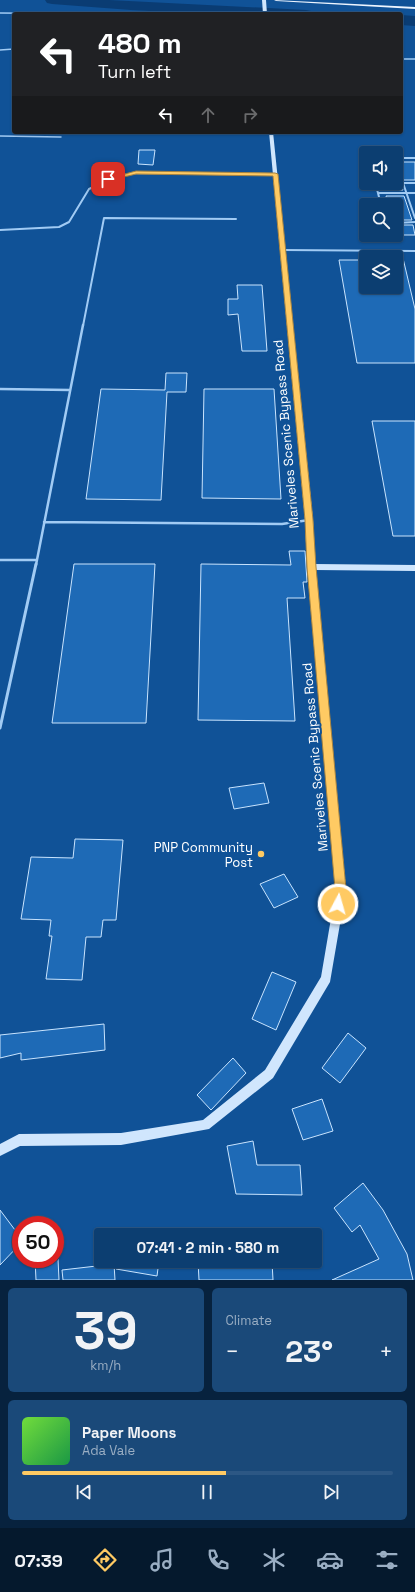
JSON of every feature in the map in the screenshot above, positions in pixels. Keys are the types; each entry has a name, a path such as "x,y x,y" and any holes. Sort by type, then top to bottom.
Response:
{"main road":[{"path":"276,0 415,8"},
{"path":"341,0 415,4"},
{"path":"264,2 265,12"},
{"name":"Mariveles Scenic Bypass Road","path":"0,1150 19,1140 121,1139 205,1125 268,1074 326,978 340,889 311,567 309,520 271,134"},
{"path":"311,567 415,568"}],"lane":[{"path":"0,12 12,12"},
{"path":"0,50 12,50"},
{"path":"403,59 415,59"},
{"path":"0,136 61,138"},
{"path":"403,158 415,158"},
{"path":"0,230 59,227 69,222 89,188 117,176 136,173 275,174"},
{"path":"415,183 403,183 415,218"},
{"path":"377,190 379,198"},
{"path":"378,193 415,193"},
{"path":"0,728 37,560 104,218 236,219"},
{"path":"403,223 415,222"},
{"path":"283,250 415,251"},
{"path":"0,389 70,390"},
{"path":"44,522 282,524 309,520"},
{"path":"0,560 37,560"}],"building":[{"path":"139,150 155,150 153,165 138,164"},
{"path":"403,162 415,162 415,180 403,180"},
{"path":"386,196 404,196 412,220 403,220 403,198 386,198"},
{"path":"403,225 413,225 415,235 403,235"},
{"path":"403,258 415,309 415,363 357,363 339,260 359,260 359,294 403,294"},
{"path":"237,285 262,285 267,351 242,351 238,314 228,315 228,299 238,299"},
{"path":"166,373 187,373 186,392 167,392 161,500 86,499 101,389 165,390"},
{"path":"204,389 274,389 281,499 202,498"},
{"path":"372,421 415,421 415,536 393,536"},
{"path":"289,551 305,551 307,582 303,582 305,598 287,598 295,721 198,720 201,564 291,565"},
{"path":"74,564 155,564 146,723 52,723"},
{"path":"264,783 269,803 234,809 229,788"},
{"path":"75,839 123,840 116,920 103,920 101,937 86,937 82,980 46,979 52,936 49,936 51,920 21,919 31,857 73,858"},
{"path":"284,874 298,897 274,908 260,884"},
{"path":"272,972 296,982 276,1030 252,1019"},
{"path":"104,1024 105,1050 21,1060 21,1053 0,1058 0,1035"},
{"path":"348,1033 366,1048 340,1083 322,1068"},
{"path":"233,1058 246,1073 211,1110 197,1095"},
{"path":"322,1099 333,1131 303,1140 292,1109"},
{"path":"253,1141 257,1165 300,1165 302,1195 236,1194 227,1146"},
{"path":"363,1183 383,1210 407,1254 413,1280 332,1280 379,1259 360,1225 352,1232 334,1208"},
{"path":"0,1210 12,1226 12,1252 0,1265"},
{"path":"94,1266 94,1268 114,1268 115,1280 63,1280 62,1270"},
{"path":"35,1268 58,1268 59,1280 36,1280"},
{"path":"116,1268 158,1268 157,1276"},
{"path":"198,1268 272,1268 273,1280 199,1280"}],"waterway":[{"path":"52,0 131,6 262,12"},
{"path":"403,20 415,21"}],"place":[{"name":"PNP Community Post","path":"261,854"}],"route":[{"path":"108,179 136,173 275,174 309,520 311,567 340,889 338,904"}]}
